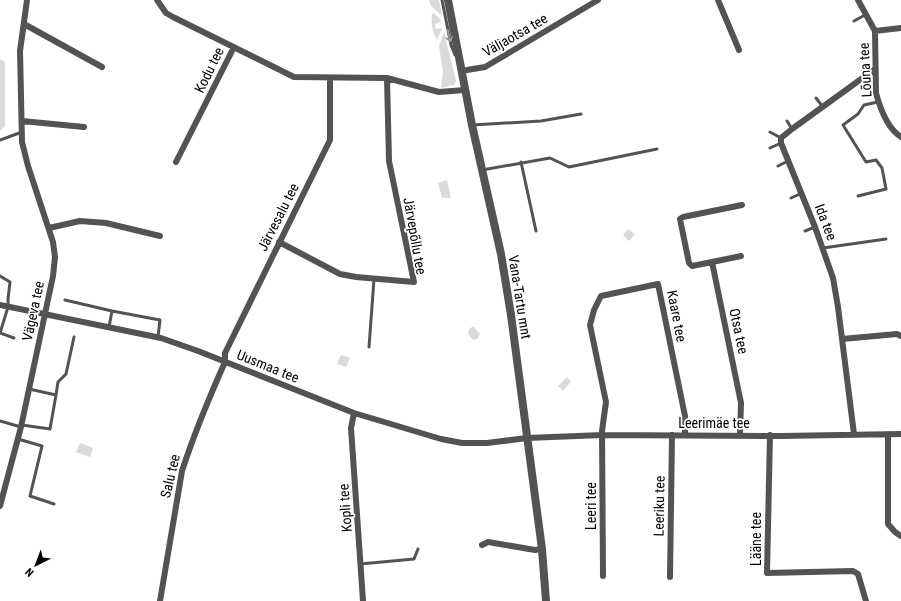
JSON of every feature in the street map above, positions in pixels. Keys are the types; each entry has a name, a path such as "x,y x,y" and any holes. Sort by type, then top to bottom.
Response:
{"street":[{"name":"Vägeva tee","path":"0,506 22,426 53,276 55,257 49,228 28,166 22,142 20,50 27,0"},
{"name":"Kodu tee","path":"157,0 166,13 172,17 234,48 176,162"},
{"name":"Vana-Tartu mnt","path":"448,0 472,125 501,254 511,315 542,549 546,601"},
{"name":"Väljaotsa tee","path":"462,71 486,67 598,0"},
{"path":"718,0 739,50"},
{"name":"Lõuna tee","path":"858,0 874,32 876,93 878,102 888,123 900,136"},
{"path":"24,24 102,67"},
{"path":"874,32 901,28"},
{"path":"234,48 294,77 388,78 440,92 465,90"},
{"path":"781,141 792,129 875,69"},
{"name":"Järvesalu tee","path":"225,362 225,352 330,140 330,78"},
{"name":"Järvepõllu tee","path":"279,242 340,274 414,282 389,161 388,78"},
{"path":"22,121 84,127"},
{"name":"Ida tee","path":"781,141 823,248 833,278 854,434"},
{"path":"741,256 692,266 689,263 680,220 683,217 742,205"},
{"path":"49,228 80,221 106,223 160,236"},
{"name":"Otsa tee","path":"712,262 741,403 740,434"},
{"name":"Kaare tee","path":"603,435 606,402 590,325 594,310 601,296 658,284 685,416 685,435"},
{"name":"Uusmaa tee","path":"0,305 158,337 354,413 441,439 462,443 487,443 527,438"},
{"path":"842,339 897,334 901,336"},
{"name":"Salu tee","path":"160,601 182,471 201,417 225,362"},
{"name":"Kopli tee","path":"354,413 351,428 363,601"},
{"path":"888,434 888,524 901,536"},
{"name":"Leerimäe tee","path":"527,438 603,435 901,434"},
{"name":"Leeri tee","path":"603,435 603,576"},
{"name":"Leeriku tee","path":"670,576 672,435"},
{"name":"Lääne tee","path":"770,435 768,573 853,571 858,574 866,601"},
{"path":"482,545 488,542 535,550 542,549"}],"lane":[{"path":"442,0 451,45 462,71"},
{"path":"451,0 452,23"},
{"path":"854,21 865,15"},
{"path":"816,98 823,107"},
{"path":"858,196 886,189 882,168 876,160 866,162 843,126 858,114 864,105 878,102"},
{"path":"472,125 541,121 581,114"},
{"path":"786,121 792,129"},
{"path":"0,140 22,132"},
{"path":"770,132 781,141 770,148"},
{"path":"482,170 550,158 569,167 657,149"},
{"path":"778,166 789,159"},
{"path":"521,162 536,231"},
{"path":"791,198 802,193"},
{"path":"805,231 815,227"},
{"path":"823,248 886,240"},
{"path":"0,276 10,282 8,307 0,333 14,338"},
{"path":"369,347 374,278"},
{"path":"66,300 160,320 158,337"},
{"path":"108,327 112,311"},
{"path":"0,421 22,426 50,429 58,382 66,374 74,337"},
{"path":"29,389 56,395"},
{"path":"18,439 42,446 30,496 54,504"},
{"path":"360,564 414,559 418,549"}],"shaded area":[{"path":"429,0 439,0 442,16 431,6"},
{"path":"434,13 441,20 435,24 436,29 442,29 437,40 432,24 432,14"},
{"path":"444,32 456,81 454,85 441,88 443,72 439,46"},
{"path":"0,59 5,62 5,126 0,131"},
{"path":"447,180 451,198 442,198 438,183"},
{"path":"628,229 635,234 629,241 623,235"},
{"path":"474,327 480,334 477,339 473,340 468,334 469,329"},
{"path":"341,355 350,358 346,367 337,364"},
{"path":"567,377 571,382 563,391 558,386"},
{"path":"80,443 93,448 90,457 76,452"}]}
